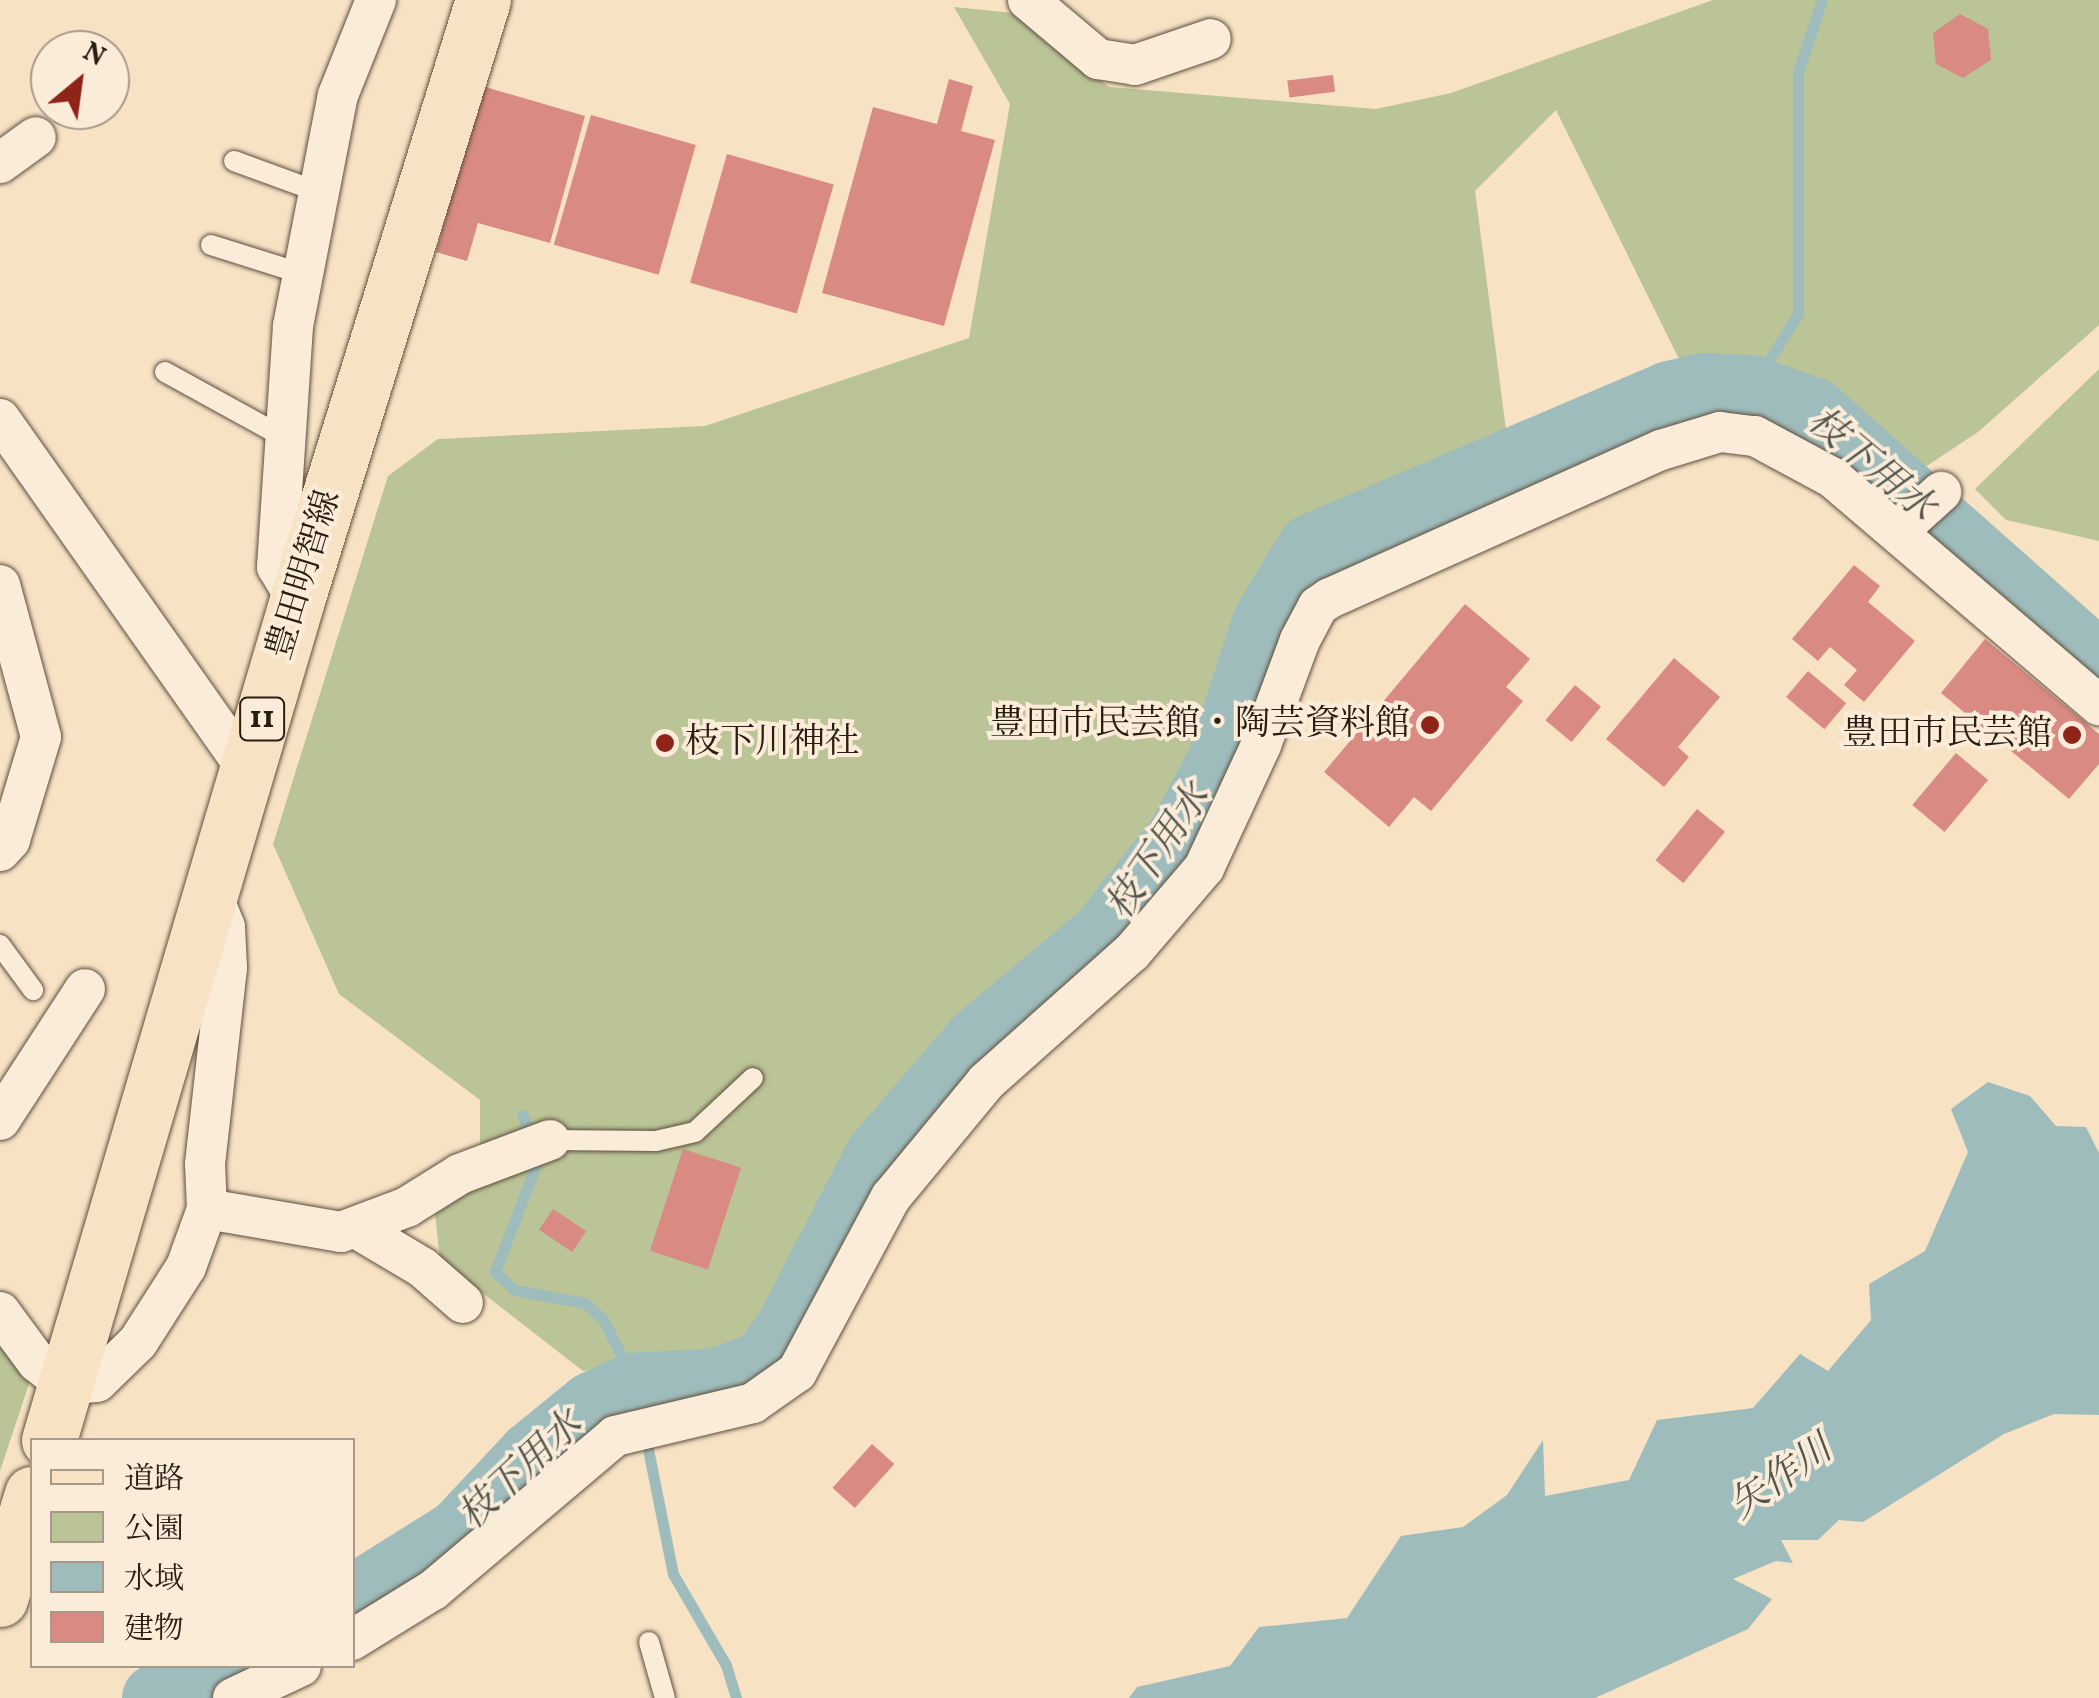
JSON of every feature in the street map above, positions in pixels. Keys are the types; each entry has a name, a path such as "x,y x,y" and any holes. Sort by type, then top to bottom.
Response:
{"main road":[{"name":"豊田明智線","path":"50,1438 213,898 297,600 483,0"},
{"path":"0,1599 19,1514"}],"street":[{"path":"297,600 277,567 303,274 338,94 376,0"},
{"path":"1028,0 1098,59 1135,66 1211,39"},
{"path":"0,164 36,137"},
{"path":"1,424 248,772"},
{"path":"355,1638 434,1590 643,1428 753,1403 798,1372 891,1197 986,1082 1132,952 1204,868 1318,606 1552,496 1720,432 1755,436 1833,478 1899,530 2099,705"},
{"path":"1899,530 1940,492"},
{"path":"0,585 41,737 10,840 0,851"},
{"path":"0,1312 38,1362 66,1385 97,1382 138,1342 186,1266 207,1208 204,1164 228,968 225,927 213,898"},
{"path":"0,1120 85,989"},
{"path":"207,1208 341,1232 538,1144"},
{"path":"356,1228 423,1268 463,1303"},
{"path":"233,1698 297,1668"}],"lane":[{"path":"234,162 320,192"},
{"path":"211,245 303,274"},
{"path":"165,372 286,438"},
{"path":"0,944 33,990"},
{"path":"538,1144 656,1141 695,1132 752,1078"},
{"path":"649,1642 665,1698"}],"green space":[{"path":"1713,0 2099,0 2099,325 1978,432 1910,477 1797,377 1735,358 1679,359 1556,110 1475,191 1506,430 1326,513 1279,549 1241,625 1164,814 1082,925 954,1034 879,1125 780,1331 755,1360 711,1373 643,1364 583,1371 440,1260 434,1204 480,1153 480,1100 339,994 273,844 388,476 438,439 705,426 969,338 1010,104 954,7 1023,14 1109,87 1376,109 1451,93"},
{"path":"2099,369 2099,541 2006,520 1975,489"},
{"path":"0,1320 34,1369 0,1471"}],"water":[{"name":"矢作川","path":"1988,1082 2030,1096 2056,1126 2086,1127 2099,1153 2099,1415 2054,1414 2004,1434 1863,1522 1839,1520 1818,1540 1781,1540 1793,1563 1776,1561 1733,1579 1772,1599 1748,1629 1595,1698 1129,1698 1137,1687 1230,1666 1259,1627 1347,1618 1401,1536 1463,1527 1507,1495 1543,1440 1545,1496 1629,1480 1657,1420 1753,1408 1800,1354 1828,1371 1871,1320 1869,1284 1925,1251 1968,1152 1951,1109"}],"building":[{"path":"1960,14 1988,29 1991,60 1963,78 1936,64 1933,33"},
{"path":"1333,75 1335,92 1289,97 1287,81"},
{"path":"949,79 973,86 961,131 995,140 944,326 822,293 873,107 937,124"},
{"path":"482,86 585,116 550,243 478,223 467,261 436,252"},
{"path":"591,115 696,145 659,275 554,245"},
{"path":"727,154 834,185 797,313 690,283"},
{"path":"1854,565 1880,586 1868,602 1915,641 1864,702 1844,685 1857,670 1830,647 1818,661 1792,639"},
{"path":"1465,604 1530,659 1506,687 1523,701 1431,811 1414,797 1389,827 1324,772"},
{"path":"1985,639 2099,734 2099,764 2069,799 1941,693"},
{"path":"1674,658 1720,697 1678,747 1689,757 1664,787 1606,739"},
{"path":"1808,671 1846,703 1824,729 1786,697"},
{"path":"1575,685 1601,707 1571,742 1545,720"},
{"path":"1956,753 1988,780 1944,832 1912,805"},
{"path":"1697,809 1725,832 1683,883 1655,860"},
{"path":"683,1149 741,1168 708,1270 650,1251"},
{"path":"553,1209 586,1231 572,1252 539,1230"},
{"path":"872,1444 894,1464 855,1508 833,1488"}],"waterway":[{"path":"1751,389 1798,314 1798,72 1822,0"},
{"name":"枝下用水","path":"355,1598 459,1533 532,1455 592,1406 633,1387 716,1382 764,1365 789,1330 879,1156 979,1040 1104,935 1182,836 1221,761 1266,623 1311,548 1670,395 1704,387 1751,389 1814,412 2099,665"},
{"path":"523,1115 536,1165 495,1272 514,1290 585,1303 603,1319 627,1367 641,1414 673,1574 726,1665 736,1698"},
{"name":"枝下用水","path":"156,1698 217,1668"}],"place":[{"name":"豊田市民芸館・陶芸資料館","path":"1430,725"},
{"name":"豊田市民芸館","path":"2072,735"},
{"name":"枝下川神社","path":"665,743"}]}
